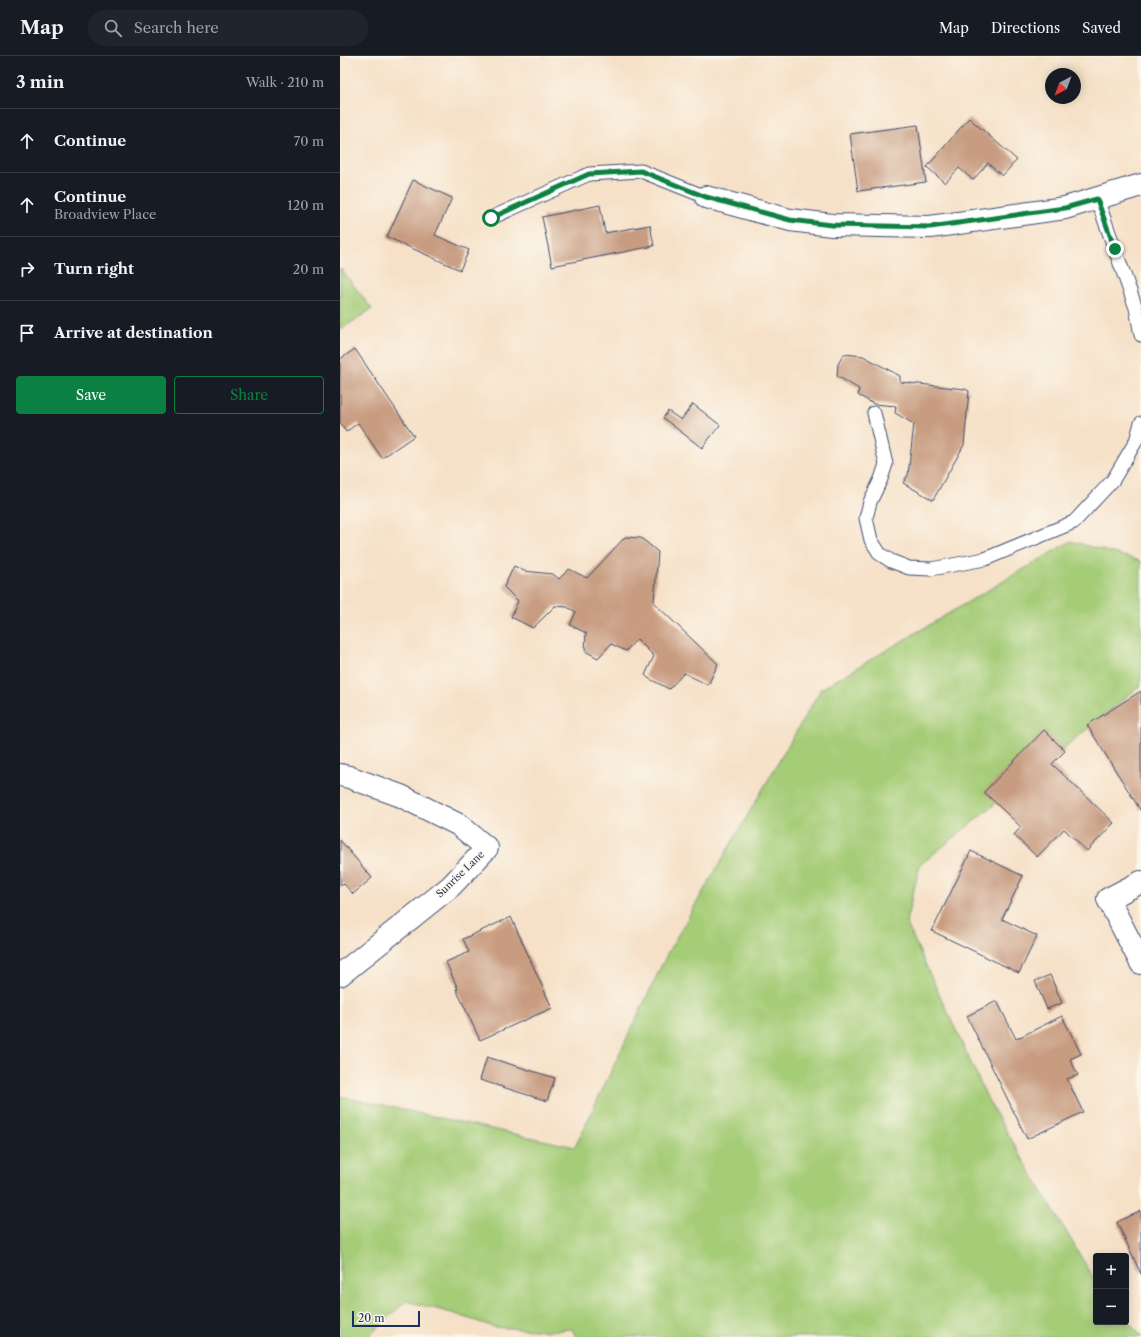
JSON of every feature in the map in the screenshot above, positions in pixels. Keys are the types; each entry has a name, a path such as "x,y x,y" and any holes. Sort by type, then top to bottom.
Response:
{"street":[{"path":"706,197 790,220 832,225 930,227 1065,208 1141,185"},
{"name":"Sunrise Lane","path":"340,775 350,777 401,796 459,825 488,848 451,886 340,974"},
{"path":"1141,882 1108,899 1141,963"}],"lane":[{"path":"491,218 589,174 641,171 706,197"},
{"path":"1097,199 1136,308 1141,335"},
{"path":"874,413 886,464 881,479 870,502 866,518 871,540 880,554 891,561 909,568 931,569 985,560 1074,522 1113,480 1136,441 1141,423"}],"green space":[{"path":"340,268 372,309 340,330"},
{"path":"1071,541 1141,561 1141,685 920,865 906,922 989,1102 1093,1277 1093,1325 1129,1325 1129,1322 1141,1337 576,1337 572,1329 548,1331 494,1327 452,1313 406,1301 368,1337 340,1337 340,1096 575,1147 668,952 821,689"}],"building":[{"path":"969,118 1017,160 1002,176 988,163 973,180 959,168 945,183 927,167"},
{"path":"918,125 926,182 858,191 850,134"},
{"path":"413,180 452,198 435,235 469,250 460,270 387,237"},
{"path":"600,205 605,233 650,225 654,246 552,266 542,217"},
{"path":"355,349 414,436 382,458 358,423 346,432 340,423 340,359"},
{"path":"844,354 863,356 900,376 900,382 965,389 969,391 964,445 933,500 903,483 908,475 914,424 895,413 896,406 874,404 858,395 859,389 837,376 838,364"},
{"path":"693,404 720,425 702,448 663,418 668,411 681,420"},
{"path":"625,537 641,538 658,552 654,603 718,664 708,685 684,673 669,689 648,678 645,675 654,656 637,639 626,651 611,644 598,658 585,651 586,633 570,625 576,612 567,607 555,606 533,628 511,617 518,601 504,587 514,566 524,571 553,574 559,579 569,569 587,578"},
{"path":"1141,691 1141,811 1087,725"},
{"path":"1044,730 1065,751 1052,764 1114,823 1087,851 1064,829 1037,857 1014,835 1021,827 984,792"},
{"path":"340,840 372,878 353,894 343,883 340,886"},
{"path":"971,851 1023,876 1002,919 1037,936 1019,973 932,931"},
{"path":"511,917 552,1008 480,1040 456,989 458,989 446,962 469,952 463,939"},
{"path":"1050,975 1062,1003 1047,1009 1035,981"},
{"path":"997,1001 1016,1039 1062,1016 1081,1054 1070,1059 1078,1075 1067,1079 1083,1112 1027,1139 967,1016"},
{"path":"487,1057 555,1078 547,1101 480,1080"},
{"path":"1141,1211 1141,1274 1117,1222"}],"route":[{"path":"491,218 589,174 641,171 706,197 758,212 790,220 832,225 930,227 1065,208 1097,199 1115,249"}]}
